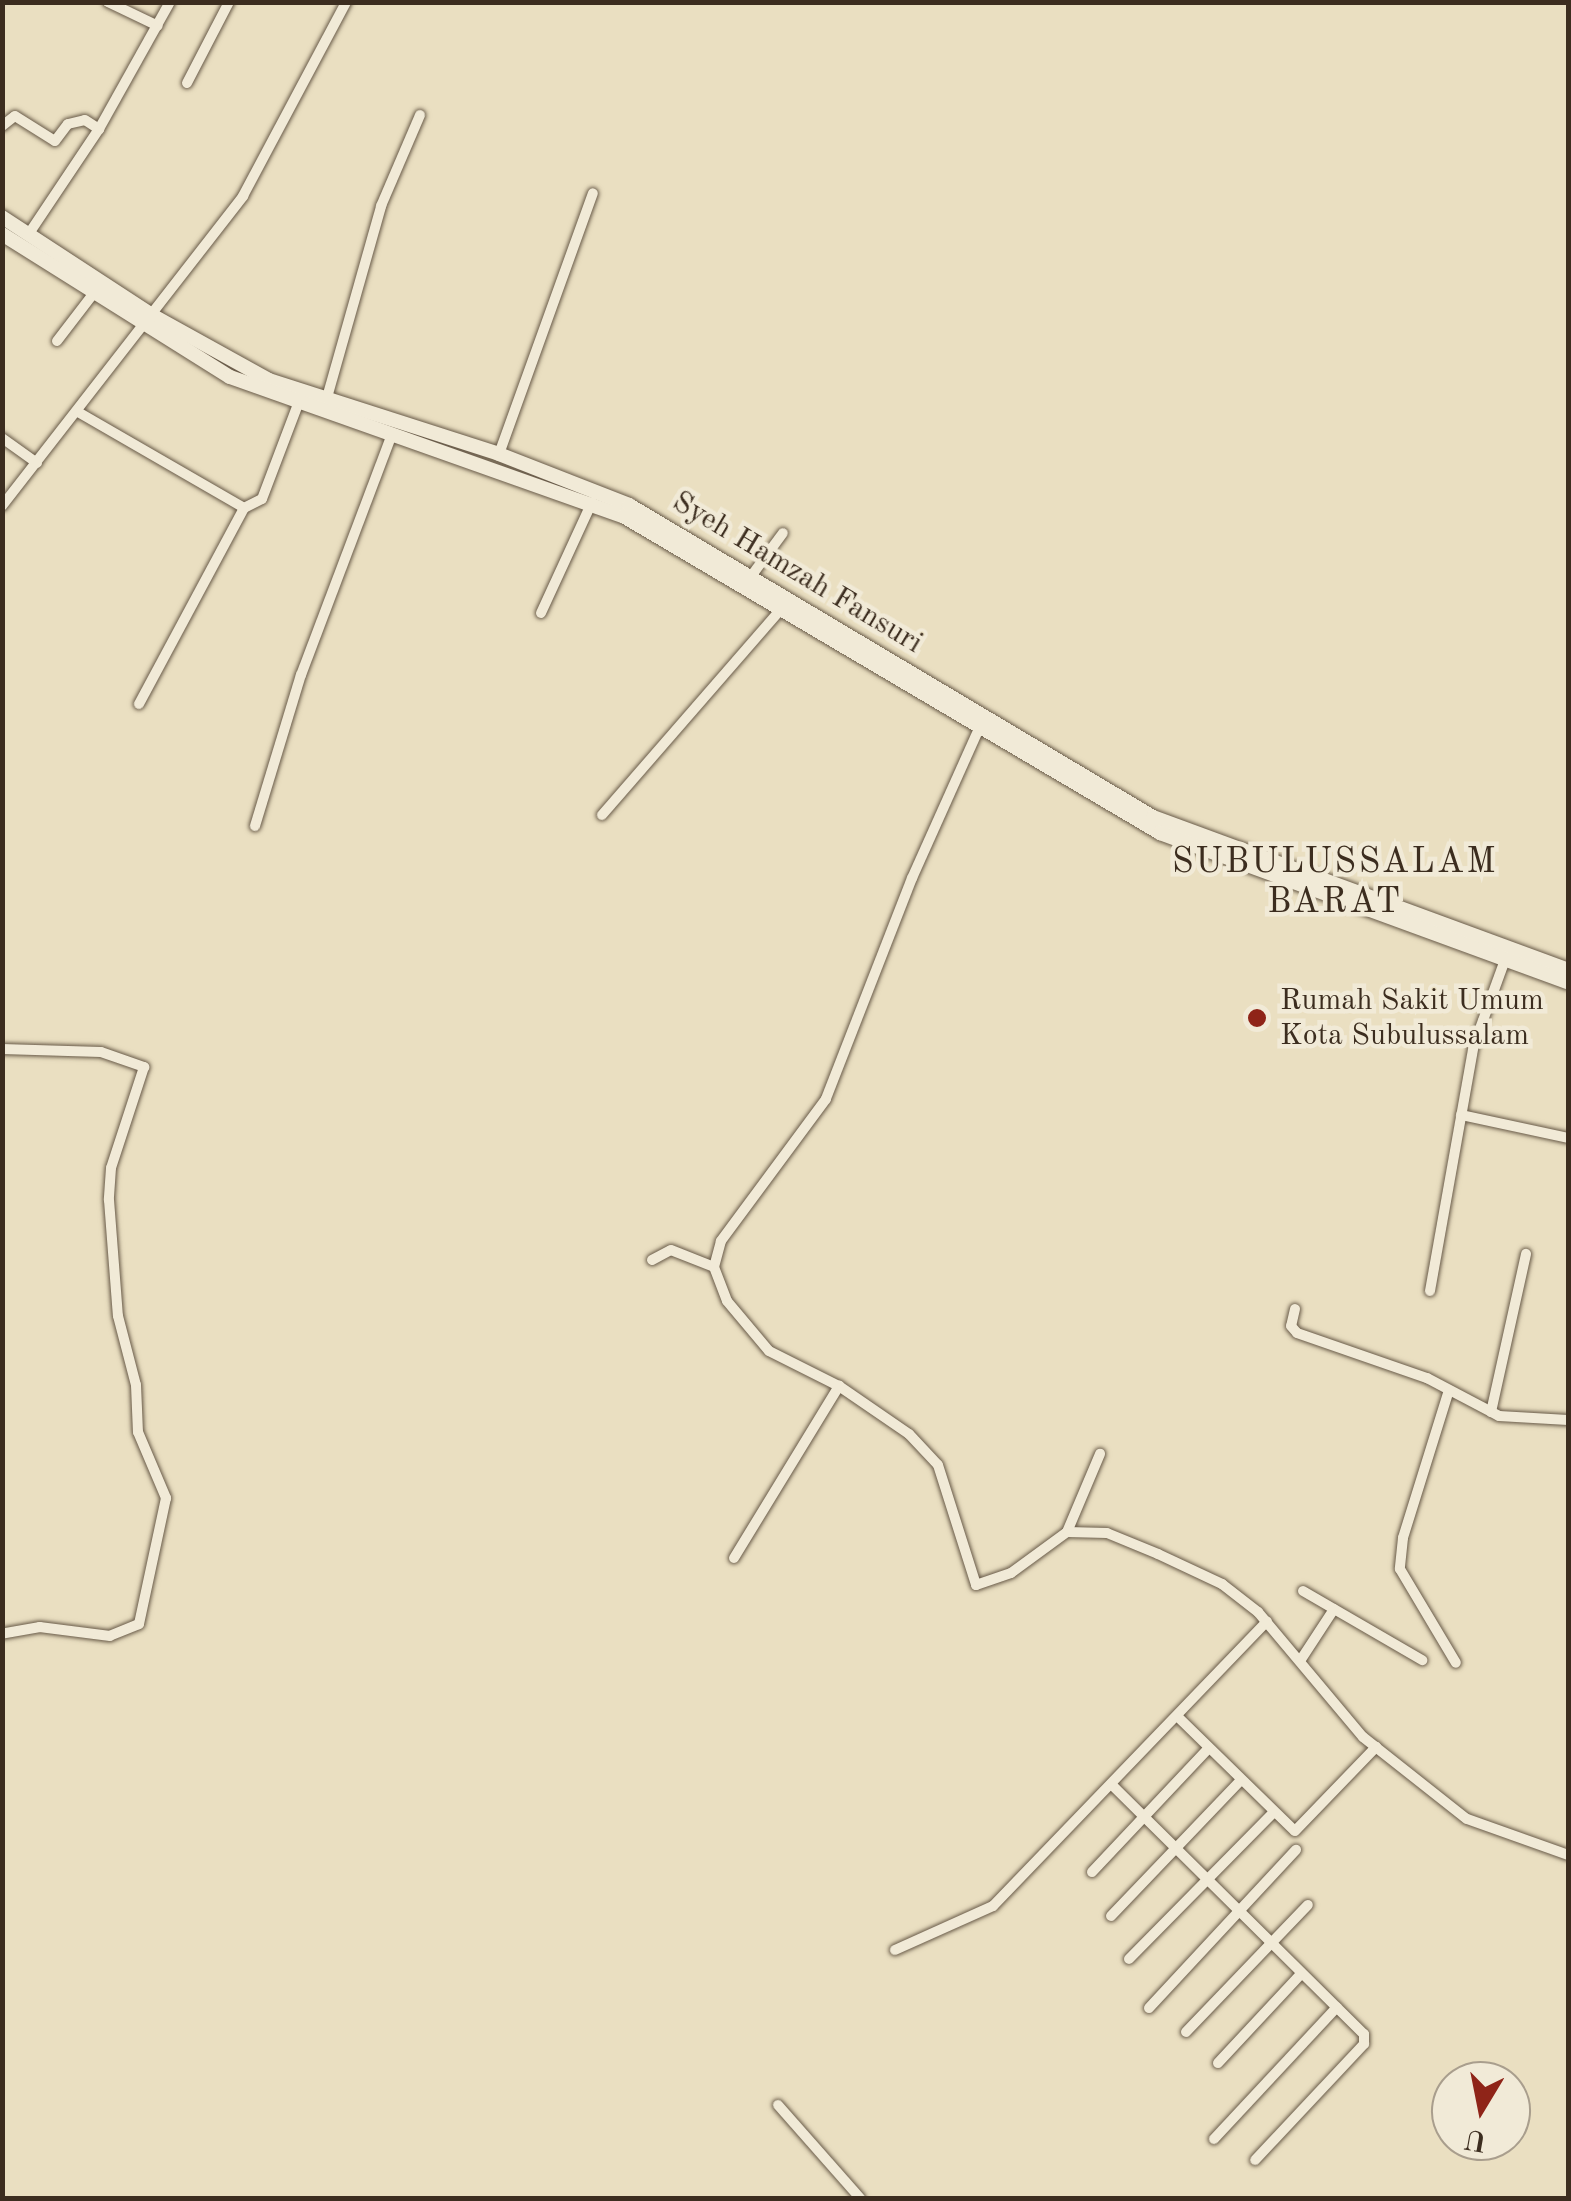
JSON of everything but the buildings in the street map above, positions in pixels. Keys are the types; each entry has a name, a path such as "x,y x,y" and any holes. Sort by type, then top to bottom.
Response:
{"main road":[{"name":"Syeh Hamzah Fansuri","path":"2,217 155,317 236,364 392,434 568,487 1188,839 1568,982"},
{"name":"Syeh Hamzah Fansuri","path":"2,234 141,325 230,377 298,404 324,405 499,454 752,575 981,724"},
{"name":"Syeh Hamzah Fansuri","path":"1188,839 1568,970"}],"street":[{"path":"108,2 158,26"},
{"path":"28,235 99,130 170,2"},
{"path":"187,84 229,2"},
{"path":"2,506 78,412 141,325 155,317 255,178 346,2"},
{"path":"324,405 380,206 420,115"},
{"path":"2,126 14,116 55,141 68,124 85,120 99,130"},
{"path":"499,454 593,193"},
{"path":"57,341 93,294"},
{"path":"139,704 244,508 262,499 298,404"},
{"path":"78,412 244,508"},
{"path":"254,826 301,675 392,434"},
{"path":"2,438 37,463"},
{"path":"541,613 592,502"},
{"path":"752,575 783,533"},
{"path":"602,815 782,608"},
{"path":"981,724 826,1099 732,1218 714,1267 726,1301 769,1351 839,1386 909,1434 938,1466 976,1585 1012,1573 1067,1532 1100,1454"},
{"path":"1430,1291 1474,1045 1505,960"},
{"path":"2,1049 101,1052 144,1067 112,1168 110,1200 118,1316 136,1385 138,1432 166,1498 138,1624 110,1636 40,1627 2,1634"},
{"path":"1462,1114 1568,1138"},
{"path":"652,1260 671,1250 714,1267"},
{"path":"1491,1412 1526,1254"},
{"path":"1295,1309 1291,1326 1298,1334 1449,1390 1491,1412 1527,1422 1568,1420"},
{"path":"734,1558 839,1386"},
{"path":"1449,1390 1403,1538 1400,1569 1456,1663"},
{"path":"1067,1532 1095,1531 1158,1554 1222,1584 1267,1620 1376,1747 1482,1828 1568,1855"},
{"path":"1303,1591 1422,1660"},
{"path":"1300,1661 1334,1609"},
{"path":"895,1950 993,1906 1267,1620"},
{"path":"1178,1717 1293,1830 1302,1829 1376,1747"},
{"path":"1092,1872 1210,1748"},
{"path":"1111,1916 1241,1780"},
{"path":"1111,1784 1364,2034 1364,2044 1255,2160"},
{"path":"1129,1959 1273,1813"},
{"path":"1149,2008 1296,1850"},
{"path":"1186,2032 1308,1906"},
{"path":"1218,2063 1301,1974"},
{"path":"1214,2139 1337,2007"},
{"path":"778,2106 860,2198"}],"place":[{"name":"Rumah Sakit Umum Kota Subulussalam","path":"1257,1018"}],"district":[{"name":"SUBULUSSALAM BARAT","path":"1335,883"}]}
